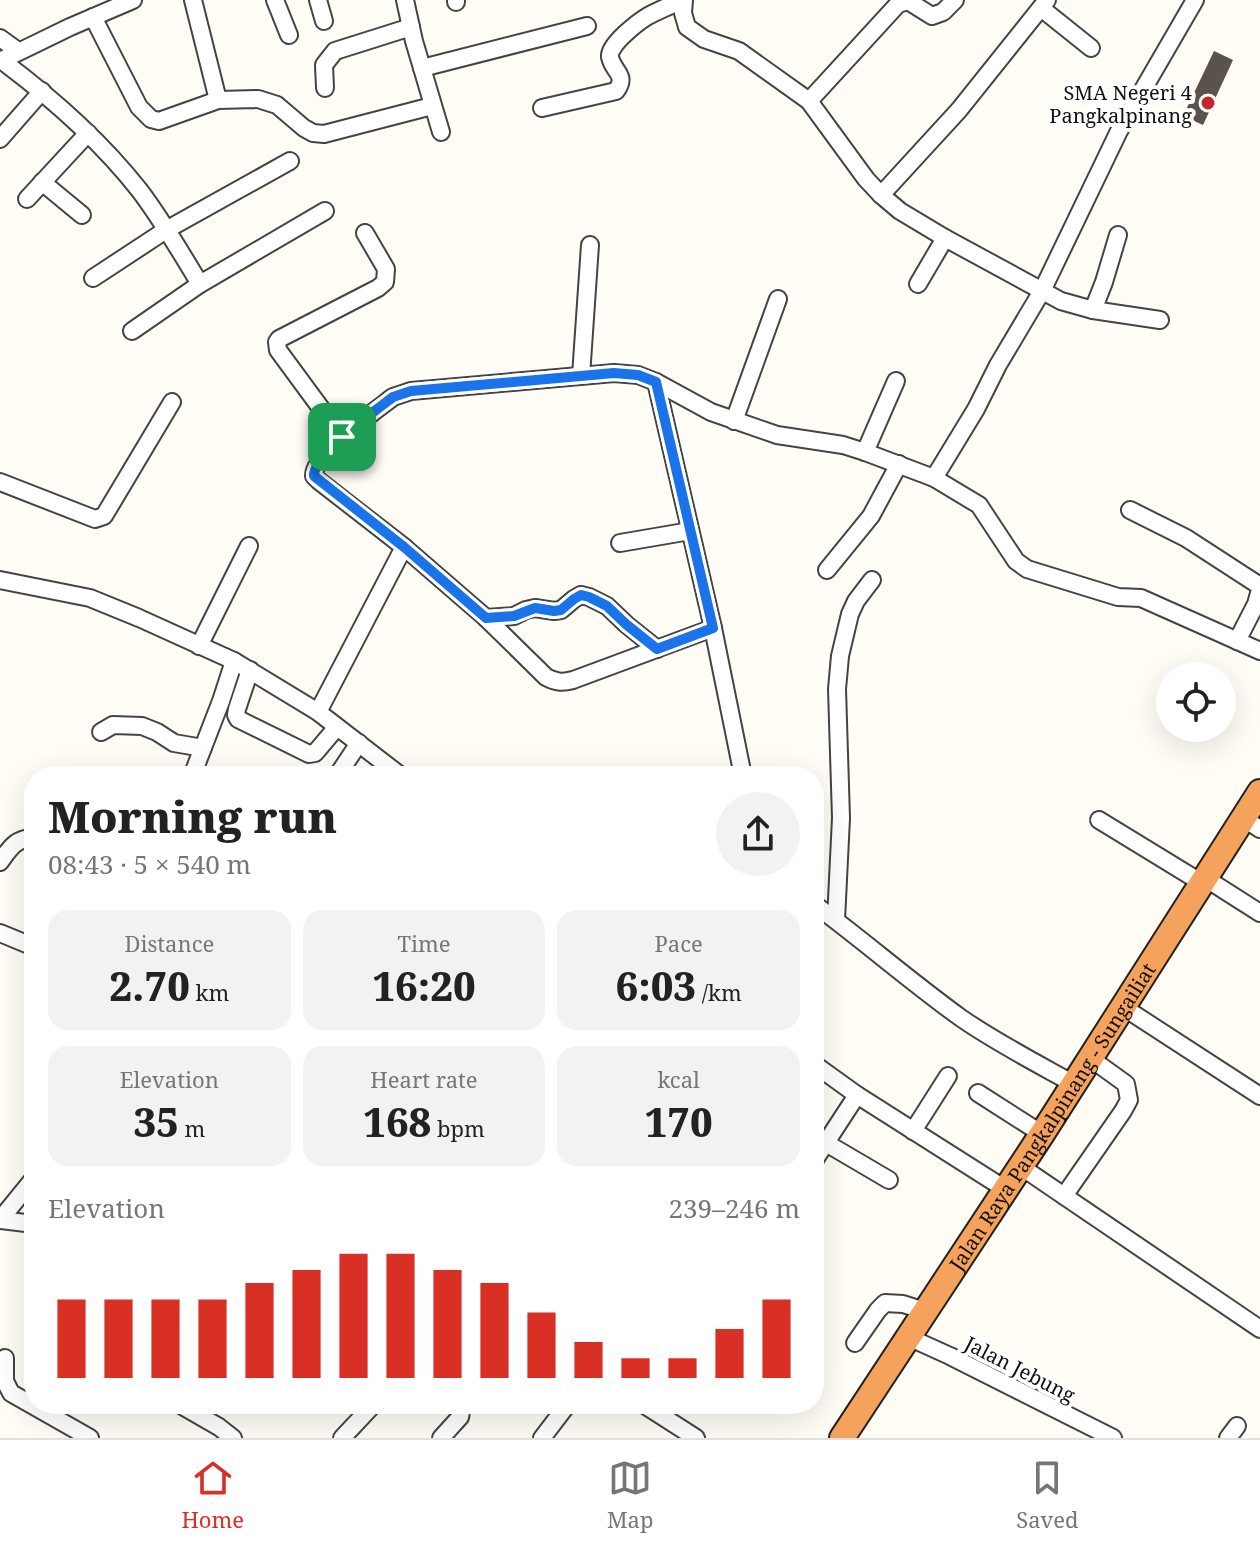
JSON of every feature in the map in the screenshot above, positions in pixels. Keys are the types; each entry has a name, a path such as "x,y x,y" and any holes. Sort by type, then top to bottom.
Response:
{"highway":[{"name":"Jalan Raya Pangkalpinang - Sungailiat","path":"842,1438 1042,1134 1203,880 1252,823 1260,792"}],"street":[{"path":"133,0 0,60 42,91 88,133 140,191 200,284"},
{"path":"193,0 218,100"},
{"path":"275,0 289,35"},
{"path":"318,0 324,21"},
{"path":"405,0 441,132"},
{"path":"542,108 616,91 621,80 610,56 611,50 646,17 684,0 685,22 693,32 739,51 809,101 853,162 881,195 900,211 1061,301 1093,310 1160,320"},
{"path":"809,101 898,4 908,1 932,16 943,12 955,0"},
{"path":"934,478 1042,291 1119,131 1195,0"},
{"path":"881,195 959,110 1044,4 1091,48"},
{"path":"93,17 139,107 151,119 159,121 218,100 258,99 277,105 313,133 324,134 432,106"},
{"path":"422,68 587,26"},
{"path":"325,88 324,65 335,51 411,27"},
{"path":"0,38 18,51"},
{"path":"0,139 42,91"},
{"path":"27,199 88,133"},
{"path":"93,278 166,230 290,161"},
{"path":"42,182 82,215"},
{"path":"132,331 200,284 325,211"},
{"path":"342,437 276,346 279,339 385,282 386,269 365,233"},
{"path":"1093,310 1118,235"},
{"path":"918,284 945,238"},
{"path":"581,376 590,245"},
{"path":"734,421 778,299"},
{"path":"713,628 559,683 546,677 486,618 404,547 314,476 314,468 342,437 393,397 411,391 581,376 638,375 734,421 787,438 843,445 934,478 979,505 1016,561 1027,569 1118,597 1141,598 1260,651"},
{"path":"865,452 896,381"},
{"path":"656,382 713,628 741,766"},
{"path":"0,482 95,519 100,518 172,402"},
{"path":"827,570 871,516 899,464"},
{"path":"1130,510 1197,544 1260,588 1256,604 1237,641"},
{"path":"620,543 690,531"},
{"path":"199,646 249,546"},
{"path":"318,712 404,547"},
{"path":"0,580 90,598 234,661 318,712 388,766"},
{"path":"836,920 841,818 837,689 840,656 850,614 872,580"},
{"path":"486,618 514,616 535,608 561,610 581,595 607,606 657,649"},
{"path":"196,766 234,661"},
{"path":"250,670 237,709 238,719 309,754 315,753 337,727"},
{"path":"101,732 113,725 142,726 174,743 203,748"},
{"path":"344,766 359,743"},
{"path":"1099,820 1260,913"},
{"path":"0,862 11,846 24,839"},
{"path":"824,911 959,1017 1074,1084"},
{"path":"0,933 24,943"},
{"path":"1123,1007 1260,1096"},
{"path":"1064,1196 1129,1100 1126,1084 1090,1058"},
{"path":"824,1071 1005,1189"},
{"path":"913,1131 948,1076"},
{"path":"978,1093 1042,1134"},
{"path":"824,1146 857,1095"},
{"path":"826,1143 889,1180"},
{"path":"1020,1166 1260,1329"},
{"path":"0,1220 24,1190"},
{"path":"0,1220 24,1223"},
{"path":"855,1343 885,1303 903,1304 925,1311"},
{"name":"Jalan Jebung","path":"908,1337 950,1356 1082,1431 1113,1438"},
{"path":"5,1358 2,1385 24,1401"},
{"path":"47,1414 90,1438"},
{"path":"211,1414 233,1438"},
{"path":"342,1438 365,1414"},
{"path":"441,1438 461,1414"},
{"path":"542,1438 560,1414"},
{"path":"663,1414 696,1438"}],"building":[{"path":"1214,51 1233,60 1203,125 1183,116"}],"place":[{"name":"SMA Negeri 4 Pangkalpinang","path":"1208,103"}],"route":[{"path":"614,373 638,375 656,382 713,628 657,649 607,606 581,595 561,610 535,608 514,616 486,618 404,547 314,476 314,468 342,437 393,397 411,391 614,373"}]}
